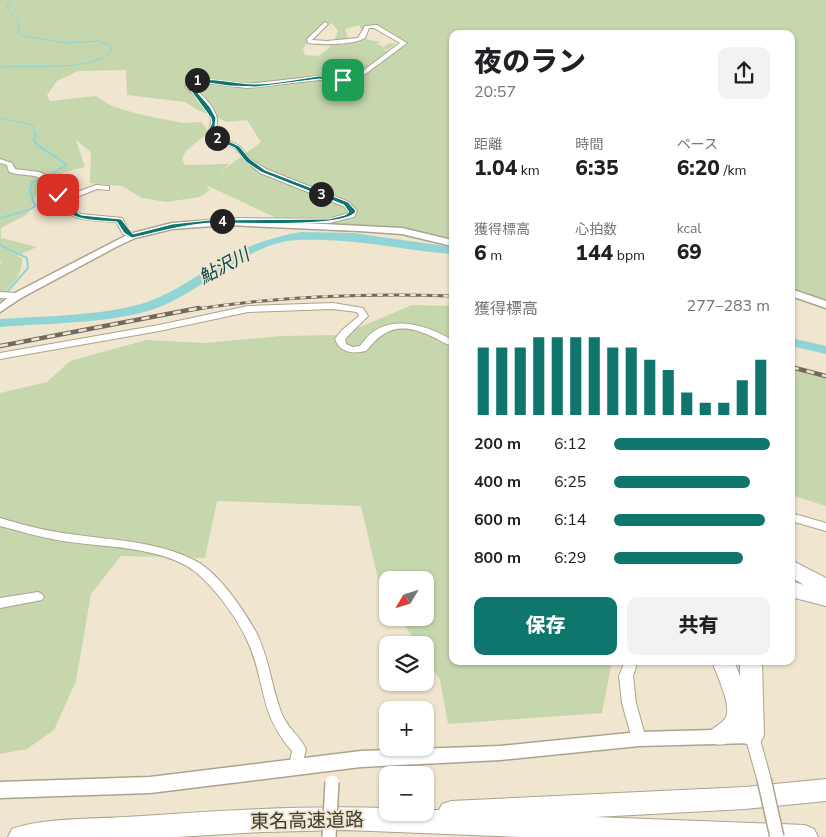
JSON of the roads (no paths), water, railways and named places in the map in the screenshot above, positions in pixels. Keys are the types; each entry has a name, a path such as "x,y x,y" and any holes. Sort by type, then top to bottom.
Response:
{"highway":[{"path":"795,569 826,588"},
{"path":"795,590 826,598"},
{"path":"719,736 734,727 740,715 740,708 724,665"},
{"path":"751,665 752,736"},
{"path":"346,818 746,798 826,790"},
{"name":"東名高速道路","path":"20,837 262,820 346,818 805,837"}],"street":[{"path":"0,309 17,296 112,244 132,236 172,226 204,222 226,220 329,221 352,215 350,207 346,204 263,171 248,160 237,147 212,135 214,118 208,108 188,86 188,84 197,80 247,86 319,78 351,79 362,74 404,42 375,26 371,26 367,27 363,37 360,39 328,43 310,42 309,40 325,24"},
{"path":"0,161 10,164 12,170 36,174 52,181 54,190 58,195 66,199 73,213 80,216 119,220 126,232 132,236"},
{"path":"66,199 96,187 106,188"},
{"path":"204,222 402,231 449,242"},
{"path":"795,293 826,305"},
{"path":"0,295 17,296"},
{"path":"0,356 159,328 248,309 284,307 333,306 360,310 364,316 355,325 346,329 340,339 342,345 350,350 363,349 379,332 395,326 417,328 438,334 449,341"},
{"path":"795,518 826,527"},
{"path":"0,522 54,536 149,550 189,562 206,575 240,616 255,642 273,711 283,732 299,749 296,767"},
{"path":"0,602 38,597"},
{"path":"630,665 626,676 629,703 639,739"},
{"path":"0,790 150,785 361,759 500,753 639,739 752,736 777,837"},
{"path":"329,837 332,762"}],"waterway":[{"path":"0,67 74,65 102,58 112,52 110,45 98,41 68,43 23,36 19,33 19,21 8,10 7,6 12,0"},
{"path":"0,118 33,125 36,134"},
{"path":"0,218 29,210 35,206 30,191 32,182 50,175 66,165 34,141 35,133"},
{"name":"鮎沢川","path":"0,323 92,316 139,309 157,303 186,289 235,258 279,239 301,236 353,237 449,251"},
{"path":"0,245 27,258 28,268 0,300"},
{"name":"鮎沢川","path":"795,343 826,350"}],"railway":[{"path":"191,310 256,301 321,297 449,296"},
{"path":"0,346 199,308"},
{"path":"795,368 826,376"}]}
